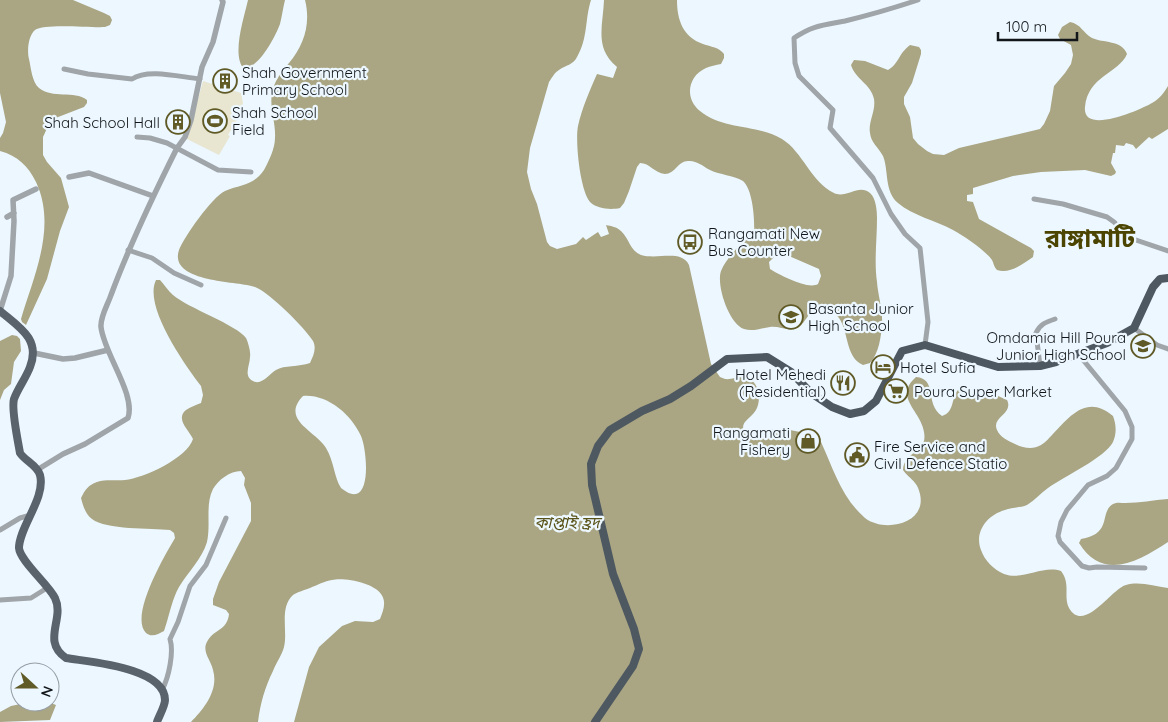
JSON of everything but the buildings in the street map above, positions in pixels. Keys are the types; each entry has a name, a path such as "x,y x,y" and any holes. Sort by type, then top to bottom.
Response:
{"highway":[{"path":"595,722 633,666 639,649 634,629 613,574 592,485 591,464 598,446 610,430 642,411 670,399 727,360 766,357 791,372 811,393 832,407 850,414 864,411 876,401 902,351 925,345 998,367 1040,366 1079,355 1107,343 1134,328 1153,287 1160,279 1168,278"}],"main road":[{"path":"0,311 29,336 34,353 31,367 13,400 20,453 40,474 40,483 31,515 21,538 19,550 24,560 55,597 58,609 54,638 55,646 59,653 66,658 121,666 149,678 162,690 165,701 157,722"}],"street":[{"path":"37,470 128,418 130,410 128,398 108,350 101,327 128,250 177,148 185,137 191,120 205,59 213,42 222,0"},
{"path":"918,0 845,21 824,23 805,30 794,38 795,64 799,76 833,110 830,128 872,178 904,234 920,248 928,322 925,345"},
{"path":"64,69 132,79 137,75 149,73 200,79"},
{"path":"137,137 159,140 218,170 251,172"},
{"path":"69,177 89,173 153,196"},
{"path":"0,311 11,276 15,206 13,200 36,189"},
{"path":"1034,199 1063,204 1107,217 1130,238 1168,251"},
{"path":"7,217 14,213"},
{"path":"128,250 152,258 174,273 201,285"},
{"path":"1040,366 1036,334 1038,328 1043,323 1055,319"},
{"path":"1134,328 1157,345 1168,349"},
{"path":"34,353 63,360 108,350"},
{"path":"1079,355 1125,411 1132,427 1132,439 1116,468 1107,476 1088,485 1067,510 1061,522 1058,536 1060,542 1082,566 1089,568 1145,568"},
{"path":"0,530 20,518 31,515"},
{"path":"162,690 167,681 170,662 172,645 170,639 190,586 206,565 226,518"},
{"path":"0,600 31,598 47,588"}],"shaded area":[{"name":"Shah School Field","path":"203,81 241,93 243,103 233,130 228,135 230,136 219,155 187,139"}],"water":[{"path":"0,0 73,0 110,16 112,20 110,25 105,27 57,26 40,28 35,30 29,40 28,52 31,71 39,88 50,93 76,95 87,100 87,103 84,107 53,119 43,137 43,155 61,178 69,207 60,231 47,279 26,325 21,319 41,251 44,234 44,216 42,199 30,171 22,162 0,151 0,138 6,122 0,93"},
{"path":"248,0 285,0 280,24 266,51 255,63 243,68 240,62 239,45"},
{"name":"কাপ্তাই হ্রদ","path":"305,0 591,0 581,50 573,62 557,71 549,82 530,148 527,172 547,242 550,246 557,249 576,244 583,237 586,240 598,232 601,237 609,234 606,225 614,227 624,234 634,251 641,255 675,256 685,260 689,265 711,364 720,377 728,379 745,377 753,382 758,390 758,406 744,424 745,434 757,436 770,429 790,430 816,437 821,442 844,492 857,510 873,523 893,525 902,523 911,519 917,513 920,504 920,494 917,486 903,470 907,459 923,444 924,439 922,424 910,404 907,391 916,377 927,382 933,405 942,416 949,411 955,394 961,387 981,395 985,395 987,391 1007,400 1008,409 999,418 996,426 997,430 1007,440 1025,447 1038,447 1072,415 1087,407 1104,410 1113,416 1116,432 1109,448 1048,488 1027,505 1008,509 993,516 984,525 979,537 979,543 987,561 996,570 1004,574 1018,576 1047,570 1061,571 1066,581 1067,603 1075,615 1082,616 1090,613 1126,585 1141,584 1168,588 1168,722 294,722 309,667 319,647 342,626 355,621 373,622 380,619 382,613 384,600 377,590 366,584 337,579 297,593 289,600 285,613 284,647 265,689 258,722 191,722 209,699 214,685 213,670 206,654 206,644 212,635 223,627 228,620 229,614 226,610 213,605 213,599 219,582 251,521 251,503 244,485 245,478 241,471 229,474 221,479 213,489 209,502 208,535 205,548 177,592 164,631 153,635 146,633 142,625 142,613 150,586 175,538 174,533 170,530 118,527 99,523 88,515 81,498 87,488 97,482 133,478 164,466 183,453 193,439 182,421 182,417 186,410 201,403 203,395 201,386 176,350 160,319 155,305 154,291 156,280 160,280 180,300 233,328 246,338 250,355 248,376 253,381 263,381 279,368 310,363 315,350 313,341 295,320 269,295 255,287 194,275 184,269 178,261 179,250 182,244 192,227 213,201 225,191 256,179 264,170 275,142 271,101 273,89 280,75 299,49 307,26","holes":["303,396 312,396 329,402 345,413 361,436 366,458 366,468 364,485 361,491 356,494 341,488 326,448 298,419 295,412 297,404"]},
{"path":"604,0 677,0 678,14 682,27 690,37 724,54 721,64 708,67 695,76 692,82 690,94 695,106 700,111 719,121 762,131 782,139 796,151 819,182 834,193 843,194 857,190 866,190 872,195 877,212 876,266 882,319 879,345 876,355 870,363 863,365 857,361 850,350 839,318 822,307 813,311 801,325 793,329 773,327 747,330 738,326 733,320 722,294 720,277 725,264 741,243 744,240 754,239 752,200 750,192 743,181 714,172 694,161 682,163 671,172 665,174 640,163 624,203 620,208 604,208 590,202 586,196 581,177 577,133 584,106 597,74 613,78 617,67 605,52 601,36","holes":["776,255 789,256 819,269 821,276 818,284 808,285 801,283 770,269 769,262"]},
{"path":"1070,22 1077,25 1096,40 1121,46 1127,54 1117,66 1092,88 1087,97 1085,107 1087,115 1093,119 1102,120 1126,115 1155,101 1168,86 1168,129 1152,139 1149,137 1136,149 1133,145 1126,143 1124,146 1116,145 1111,163 1116,172 1111,176 1085,170 1041,172 1013,176 973,188 973,194 967,195 967,201 973,202 979,219 1034,251 1033,257 1016,268 1007,271 997,270 989,256 968,239 910,211 894,198 889,187 883,156 873,143 871,137 870,125 874,99 870,89 856,74 851,65 854,60 865,61 888,70 892,68 910,45 919,47 921,54 912,83 904,97 904,104 910,117 913,138 927,151 933,154 944,155 959,148 1040,129 1050,111 1054,86 1071,64 1073,55 1071,45 1060,39 1058,35 1062,27"},
{"path":"12,335 20,339 21,351 14,362 11,384 4,390 0,400 0,341"},
{"path":"1168,499 1168,542 1145,556 1122,564 1110,565 1099,562 1089,555 1079,543 1081,539 1098,533 1109,508 1113,504"},
{"path":"10,707 10,712 53,712 50,720 0,722 0,712"}],"place":[{"name":"Shah Government Primary School","path":"225,81"},
{"name":"Shah School Field","path":"215,121"},
{"name":"Shah School Hall","path":"178,122"},
{"name":"Rangamati New Bus Counter","path":"690,242"},
{"name":"Basanta Junior High School","path":"791,317"},
{"name":"Omdamia Hill Poura Junior High School","path":"1143,346"},
{"name":"Hotel Sufia","path":"883,367"},
{"name":"Hotel Mehedi (Residential)","path":"843,383"},
{"name":"Poura Super Market","path":"896,391"},
{"name":"Rangamati Fishery","path":"808,441"},
{"name":"Fire Service and Civil Defence Statio","path":"857,455"}],"district":[{"name":"রাঙ্গামাটি","path":"1090,237"}]}
